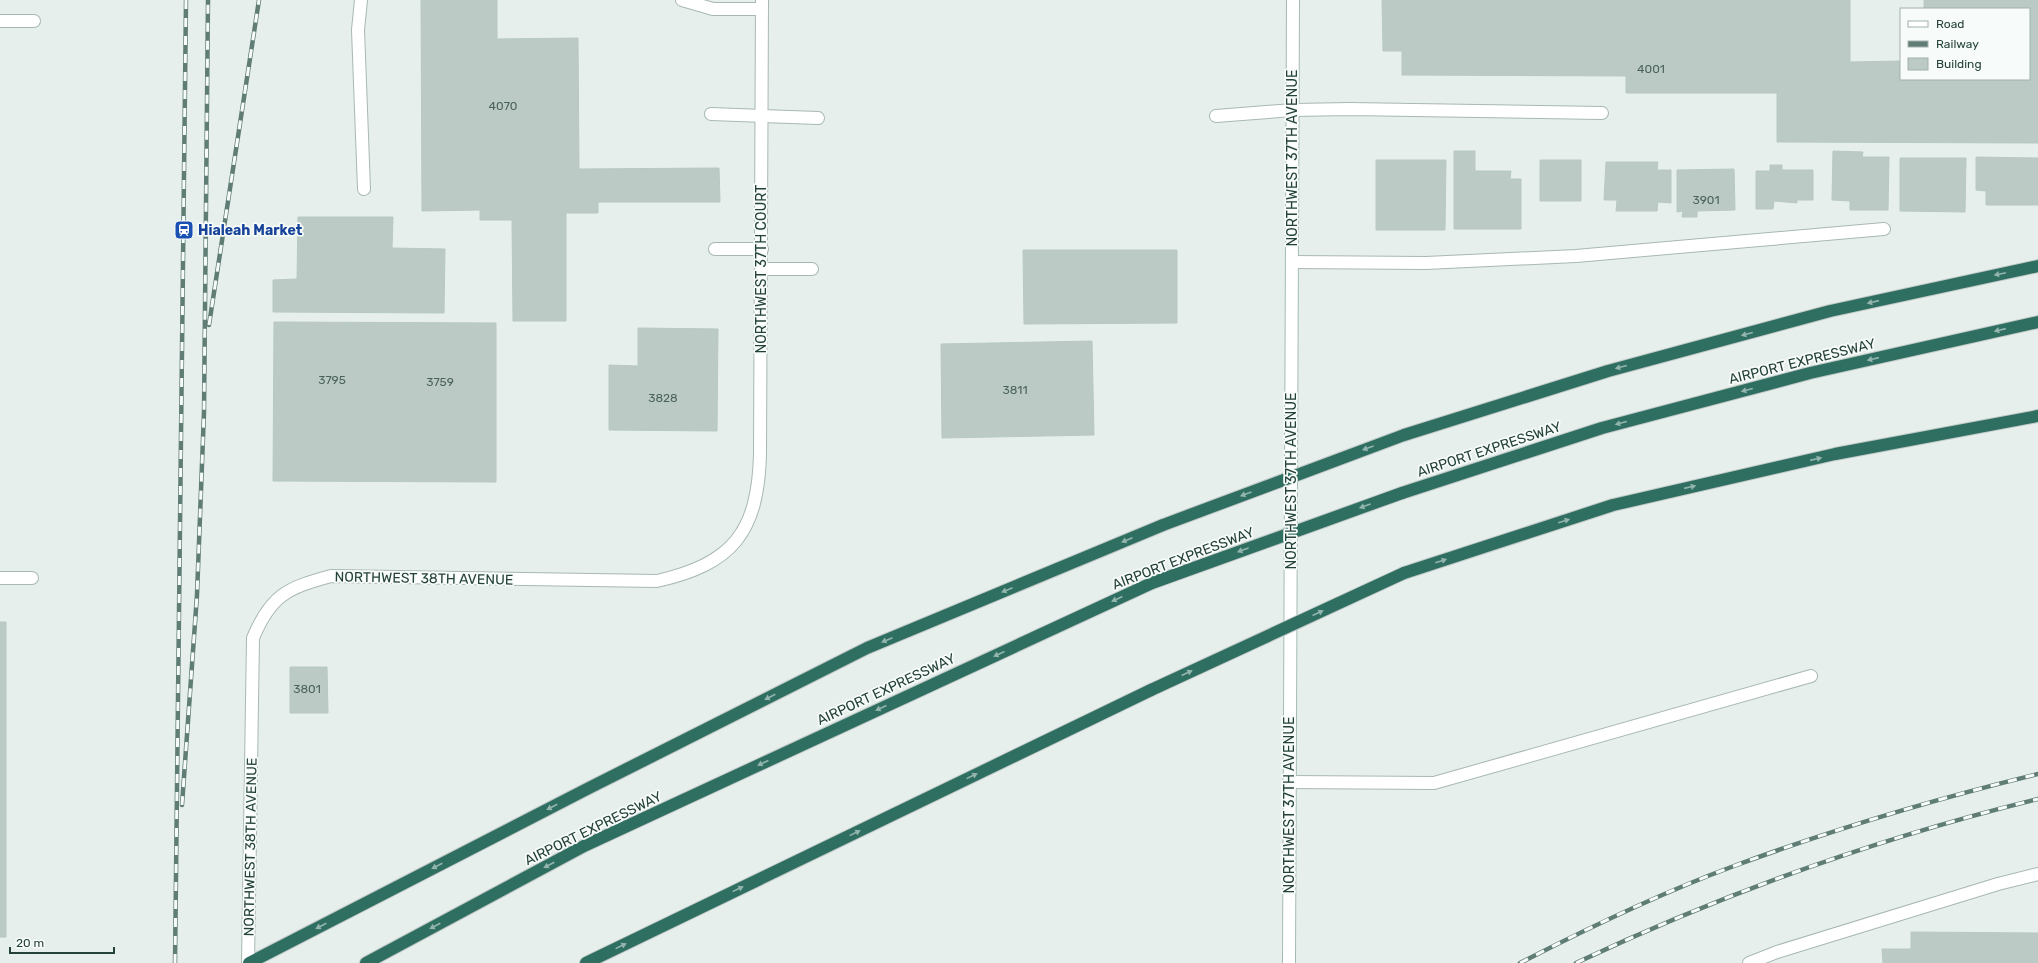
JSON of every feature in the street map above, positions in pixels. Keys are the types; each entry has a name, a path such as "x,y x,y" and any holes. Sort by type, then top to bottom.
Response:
{"highway":[{"path":"249,963 587,789 866,648 1163,524 1404,435 1608,371 1815,315 2038,266"},
{"name":"AIRPORT EXPRESSWAY","path":"366,963 584,846 1152,583 1402,493 1610,426 1810,373 2038,322"},
{"path":"586,963 1151,690 1404,573 1613,505 1835,454 2038,416"}],"street":[{"path":"361,0 358,30 364,189"},
{"path":"682,0 713,9 762,4"},
{"name":"NORTHWEST 37TH AVENUE","path":"1289,963 1293,0"},
{"name":"NORTHWEST 37TH COURT","path":"740,535 749,520 756,501 760,478 762,4"},
{"path":"0,21 34,21"},
{"path":"1216,116 1292,110 1350,109 1602,113"},
{"path":"711,114 818,118"},
{"path":"1292,262 1426,263 1576,256 1884,229"},
{"path":"715,249 762,249"},
{"path":"762,269 812,269"},
{"name":"NORTHWEST 38TH AVENUE","path":"249,963 253,638 261,618 275,599 300,584 331,576 657,582 683,576 708,565 727,550 740,535"},
{"path":"0,578 32,578"},
{"path":"1289,782 1434,783 1811,676"},
{"path":"1749,963 1777,952 1998,884 2038,874"}],"building":[{"path":"421,0 497,0 497,39 578,38 579,169 719,168 720,202 598,202 598,213 566,213 566,321 513,321 512,220 480,220 480,210 422,211"},
{"path":"1382,0 1850,0 1850,62 1900,61 1900,80 2030,80 2030,8 1924,8 1924,0 2038,0 2038,143 1777,142 1777,93 1626,93 1626,76 1402,75 1402,51 1383,51"},
{"path":"1454,151 1475,151 1475,171 1511,171 1510,179 1521,179 1521,229 1454,229"},
{"path":"1833,151 1863,152 1862,157 1889,157 1888,210 1850,210 1850,201 1832,200"},
{"path":"1976,157 2038,158 2038,205 1986,205 1986,191 1976,190"},
{"path":"1900,158 1966,158 1965,212 1900,211"},
{"path":"1376,160 1446,160 1445,230 1376,230"},
{"path":"1540,160 1581,160 1581,201 1540,201"},
{"path":"1606,162 1658,162 1657,170 1671,170 1671,203 1658,202 1657,211 1616,211 1617,200 1604,200"},
{"path":"1770,165 1782,165 1782,170 1813,170 1813,200 1797,200 1797,203 1774,201 1773,209 1756,209 1756,171 1770,171"},
{"path":"1734,169 1735,210 1697,211 1697,217 1682,217 1683,211 1677,212 1677,170"},
{"path":"298,217 393,217 392,248 445,249 444,313 273,312 273,280 297,279"},
{"path":"1023,250 1177,250 1177,323 1024,324"},
{"path":"274,322 496,323 496,482 273,481"},
{"path":"638,328 718,329 717,431 609,430 609,365 638,366"},
{"path":"1092,341 1094,435 942,438 941,344"},
{"path":"0,622 6,622 6,937 0,937"},
{"path":"290,667 327,667 328,713 290,713"},
{"path":"1911,932 2038,933 2038,963 1883,963 1882,949 1911,949"}],"railway":[{"path":"175,963 186,0"},
{"path":"182,805 197,595 204,412 208,0"},
{"path":"209,325 259,0"},
{"path":"1520,963 1573,936 1680,887 1772,852 1885,816 2038,774"},
{"path":"1576,963 1689,913 1803,869 1919,831 2038,799"}],"place":[{"name":"Hialeah Market","path":"184,230"}]}
